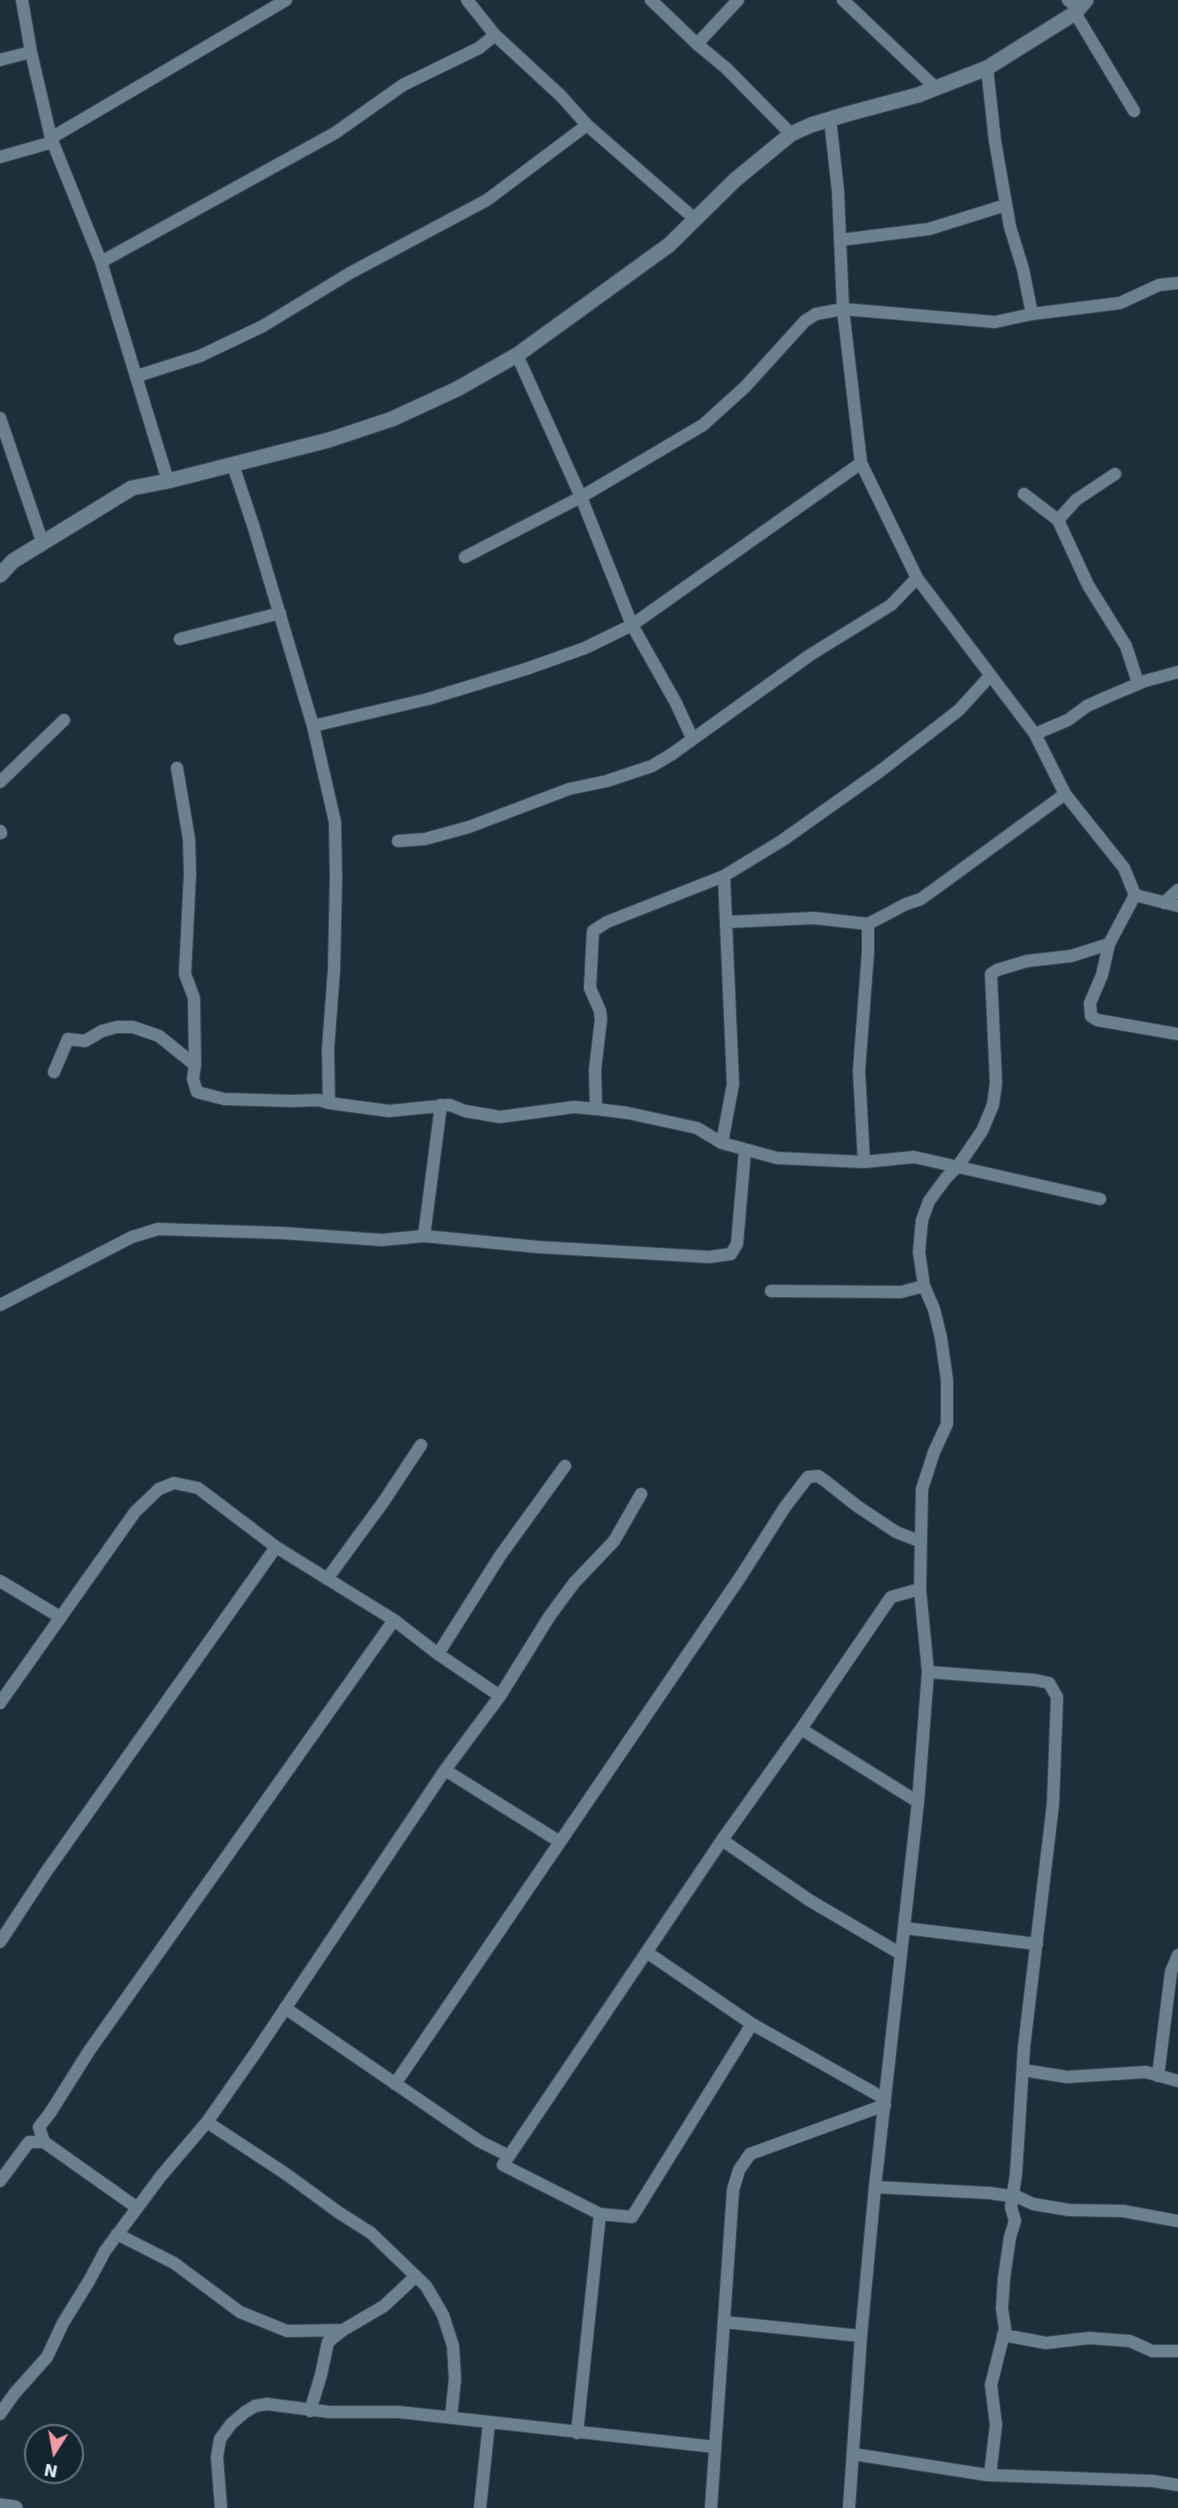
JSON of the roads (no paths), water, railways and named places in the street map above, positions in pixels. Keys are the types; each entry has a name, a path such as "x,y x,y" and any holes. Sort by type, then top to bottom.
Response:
{"street":[{"path":"22,0 31,52 52,140 101,262 168,481"},
{"path":"0,157 52,140 286,0"},
{"path":"467,0 495,35 561,96 587,125 696,220"},
{"path":"651,0 696,44 726,68 790,134"},
{"path":"696,44 738,0"},
{"path":"843,0 937,89"},
{"path":"0,573 13,561 132,488 329,440 392,419 457,389 517,355 610,290 669,245 735,180 790,134 830,119 937,89 987,68 1077,5 1134,111"},
{"path":"101,262 335,133 403,85 479,48 495,35"},
{"path":"0,60 31,52"},
{"path":"987,68 995,141 1010,227 1023,269 1032,314"},
{"path":"830,119 838,191 843,309 861,462 917,578 1035,734 1065,794 1124,868 1135,895"},
{"path":"136,376 200,356 263,326 350,273 487,200 587,125"},
{"path":"840,240 929,229 1006,205"},
{"path":"465,557 581,497 703,424 745,387 806,321 816,314 843,309 995,322 1032,314 1120,303 1159,285 1178,283"},
{"path":"517,355 581,497 632,625 676,703 692,738"},
{"path":"0,418 43,544"},
{"path":"313,726 428,699 585,648 632,625 861,462"},
{"path":"233,465 313,726 335,822 336,877 328,1049 329,1104"},
{"path":"1058,520 1076,500 1115,474"},
{"path":"1024,494 1058,520 1088,585 1121,637 1138,683"},
{"path":"398,841 425,838 469,827 569,789 607,781 651,766 672,754 810,655 891,605 917,578"},
{"path":"180,639 280,613"},
{"path":"1035,734 1068,720 1087,706 1138,683 1178,672"},
{"path":"596,1109 595,1070 602,1019 590,988 593,931 607,922 724,876 783,840 883,769 959,710 990,676"},
{"path":"0,782 64,720"},
{"path":"177,768 189,838 190,874 184,974 194,999 195,1065 193,1079 197,1092 224,1099 318,1100 329,1104 398,1111 441,1105 500,1117 574,1107 596,1109 665,1120 697,1128 722,1143 777,1158 864,1162 914,1157 1100,1199"},
{"path":"726,922 814,918 868,924 929,894 1065,794"},
{"path":"722,1143 733,1084 724,876"},
{"path":"1164,903 1178,890"},
{"path":"1135,895 1178,906"},
{"path":"1135,895 1109,944 1102,975 1090,1003 1091,1016 1097,1020 1178,1034"},
{"path":"864,1162 859,1071 868,924"},
{"path":"849,2508 861,2336 875,2187 918,1802 928,1672 920,1589 919,1541 922,1490 934,1452 947,1424 947,1380 934,1309 924,1286 919,1252 922,1220 929,1201 958,1166 982,1131 993,1105 996,1083 991,974 1027,961 1071,956 1109,944"},
{"path":"54,1072 68,1039 85,1041 102,1031 117,1027 133,1027 159,1036 195,1065"},
{"path":"424,1236 441,1105"},
{"path":"0,1305 132,1237 158,1229 282,1233 382,1240 424,1236 538,1247 709,1257 731,1254 737,1244 745,1151"},
{"path":"771,1291 901,1292 924,1286"},
{"path":"327,1579 384,1501 421,1445"},
{"path":"438,1654 500,1556 565,1466"},
{"path":"395,2084 741,1576 785,1507 808,1477 818,1476 896,1532 919,1541"},
{"path":"0,1703 135,1512 159,1489 174,1482 198,1488 276,1547 394,1620 438,1654 500,1696"},
{"path":"0,2414 14,2394 47,2357 63,2323 117,2234 207,2122 445,1770 500,1696 549,1617 574,1583 614,1541 641,1494"},
{"path":"0,1942 53,1863 276,1547"},
{"path":"0,1581 60,1617"},
{"path":"752,2024 632,2217 600,2214 503,2165 722,1840 891,1597 920,1589"},
{"path":"0,2181 29,2142 132,1989 394,1620"},
{"path":"928,1672 1035,1680 1049,1683 1057,1696 1053,1804 1023,2070 1016,2174 1011,2207 1015,2221 1004,2278 1003,2335 991,2385 996,2425 990,2475"},
{"path":"801,1729 918,1802"},
{"path":"445,1770 560,1842"},
{"path":"722,1840 809,1900 901,1954"},
{"path":"904,1928 1037,1944"},
{"path":"648,1953 752,2024 885,2102"},
{"path":"1158,2076 1171,1972 1178,1955"},
{"path":"285,2008 479,2141 509,2157"},
{"path":"1023,2070 1068,2077 1146,2072 1178,2081"},
{"path":"711,2508 733,2190 739,2170 750,2154 885,2102"},
{"path":"207,2122 371,2233 426,2286 443,2315 453,2346 455,2379 451,2417"},
{"path":"39,2127 44,2142"},
{"path":"29,2142 44,2142 136,2208"},
{"path":"875,2187 1012,2196 1033,2204 1069,2210 1123,2211 1178,2221"},
{"path":"577,2433 600,2214"},
{"path":"117,2234 174,2263 240,2312 287,2331 343,2330"},
{"path":"310,2411 328,2342 343,2330 384,2306 416,2276"},
{"path":"724,2322 861,2336"},
{"path":"1003,2335 1046,2343 1089,2338 1130,2342 1152,2351 1178,2351"},
{"path":"221,2508 216,2457 220,2439 231,2424 255,2406 267,2404 310,2411 399,2412 715,2447"},
{"path":"480,2508 489,2423"},
{"path":"853,2454 990,2475 1153,2481 1178,2485"},
{"path":"0,2506 15,2508"}]}
